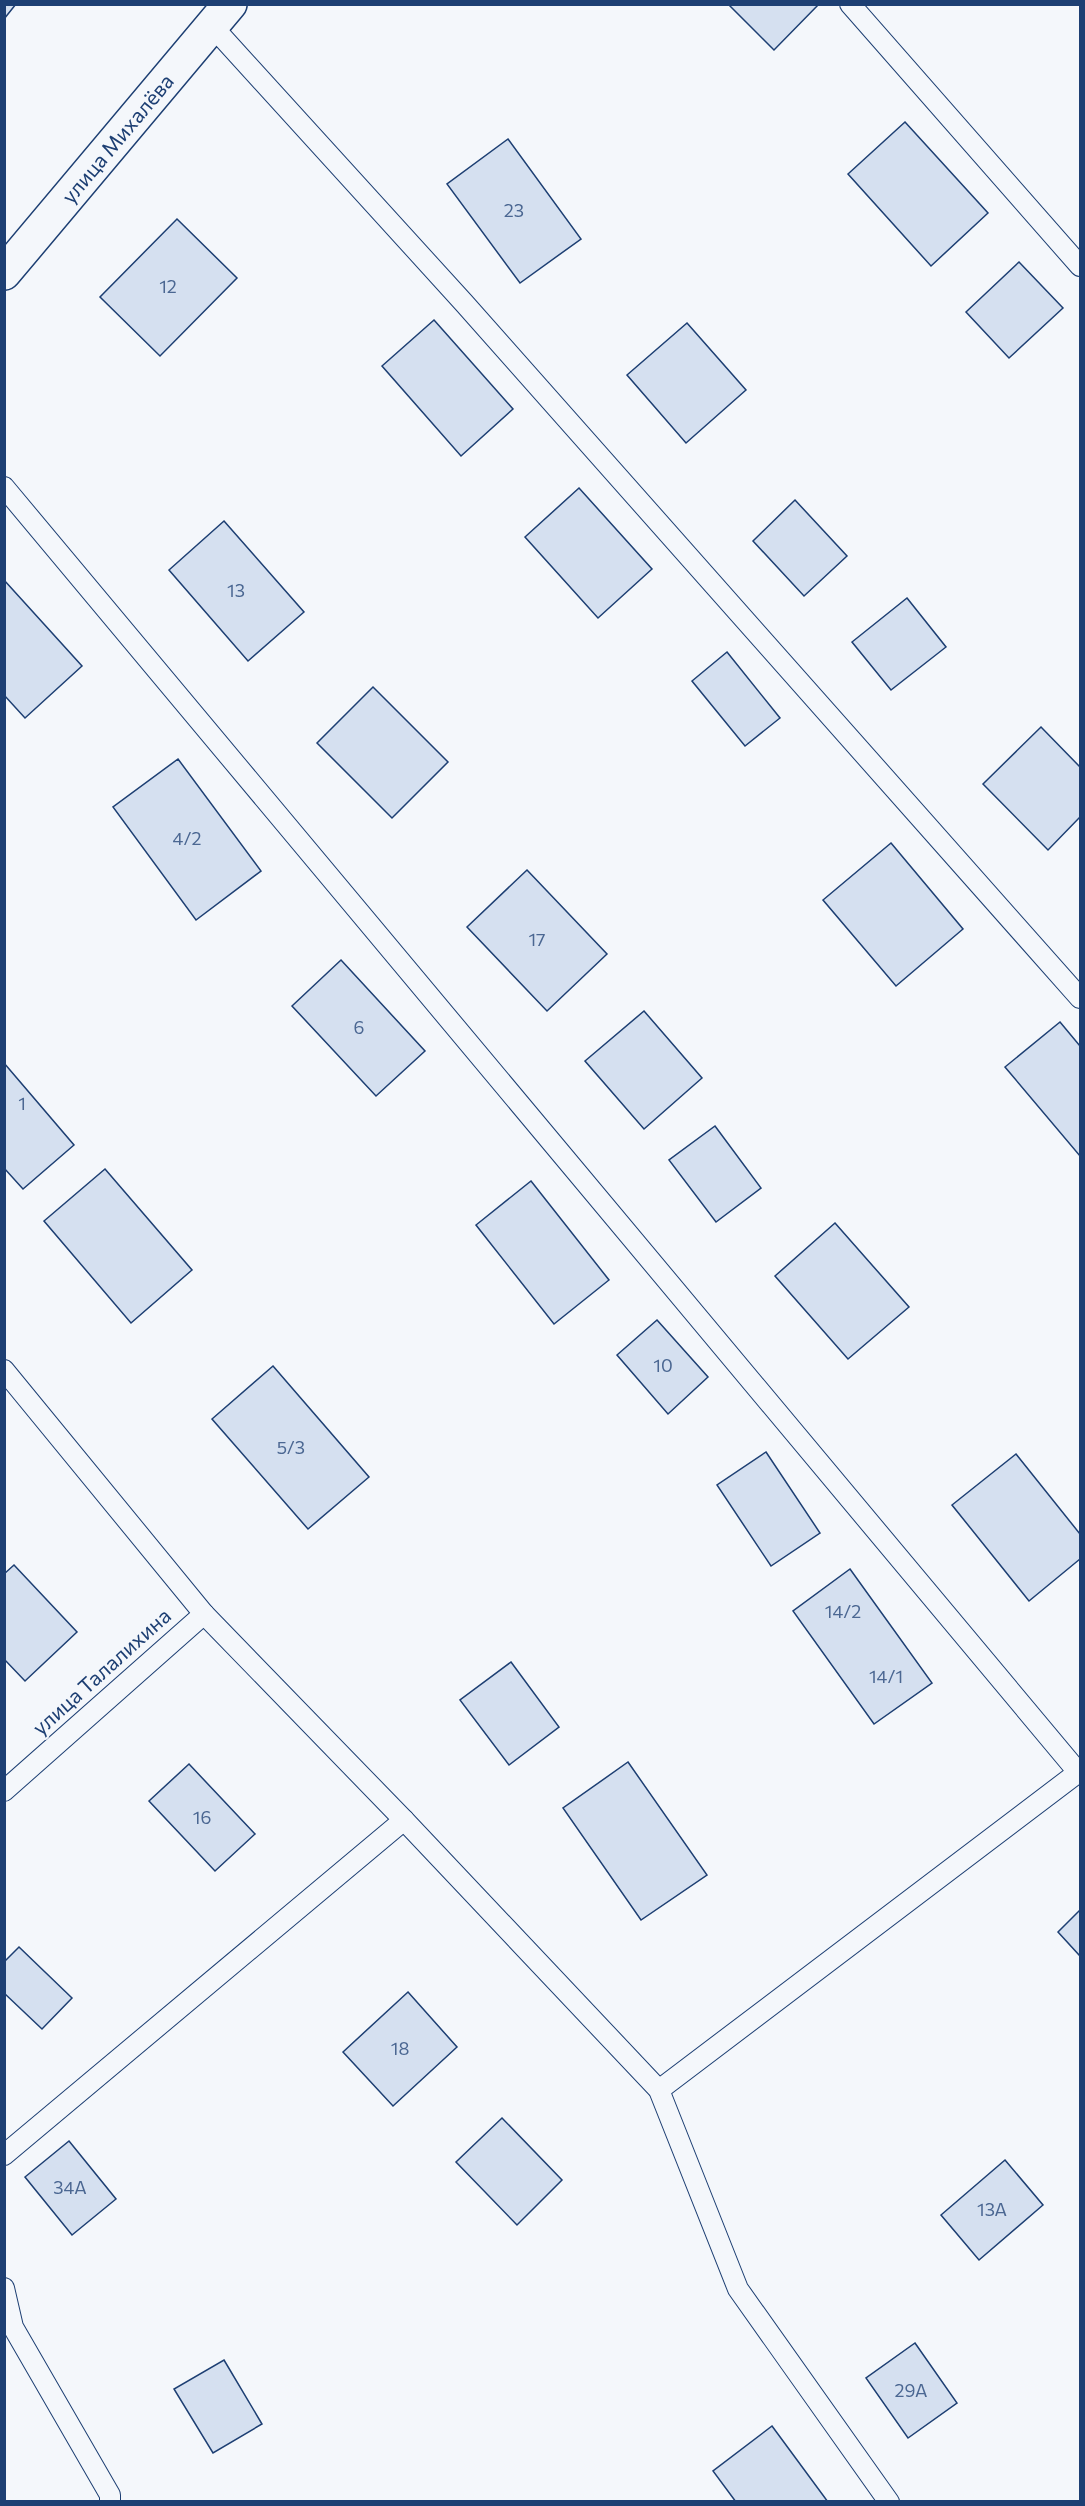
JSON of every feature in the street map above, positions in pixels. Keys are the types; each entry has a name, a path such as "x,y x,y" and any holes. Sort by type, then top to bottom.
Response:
{"street":[{"name":"улица Михалёва","path":"4,273 221,16"}],"lane":[{"path":"850,4 1080,266"},
{"path":"221,16 464,303 1080,998"},
{"path":"4,487 1079,1772 659,2090"},
{"path":"4,1370 204,1614 404,1820 659,2090 738,2289 889,2502"},
{"name":"улица Талалихина","path":"4,1791 204,1614"},
{"path":"4,2155 404,1820"},
{"path":"4,2288 13,2326 110,2495 110,2502"}],"building":[{"path":"4,4 16,4 4,19"},
{"path":"728,4 819,4 774,50"},
{"path":"905,122 988,213 931,266 848,174"},
{"path":"508,139 581,239 520,283 447,184"},
{"path":"177,219 237,278 160,356 100,297"},
{"path":"1019,262 1063,308 1009,358 966,312"},
{"path":"434,320 513,409 461,456 382,366"},
{"path":"687,323 746,390 686,443 627,375"},
{"path":"579,488 652,569 598,618 525,537"},
{"path":"795,500 847,556 804,596 753,541"},
{"path":"224,521 304,612 248,661 169,570"},
{"path":"4,580 82,666 25,718 4,695"},
{"path":"907,598 946,647 891,690 852,642"},
{"path":"727,652 780,718 745,746 692,681"},
{"path":"373,687 448,762 392,818 317,743"},
{"path":"1041,727 1080,767 1080,817 1048,850 983,784"},
{"path":"178,759 261,871 196,920 113,807"},
{"path":"891,843 963,929 896,986 823,900"},
{"path":"527,870 607,954 547,1011 467,927"},
{"path":"341,960 425,1051 376,1096 292,1006"},
{"path":"644,1011 702,1078 644,1129 585,1061"},
{"path":"1060,1022 1080,1046 1080,1156 1005,1067"},
{"path":"4,1063 74,1145 23,1189 4,1168"},
{"path":"715,1126 761,1188 716,1222 669,1160"},
{"path":"105,1169 192,1270 131,1323 44,1221"},
{"path":"531,1181 609,1280 554,1324 476,1225"},
{"path":"835,1223 909,1307 848,1359 775,1276"},
{"path":"657,1320 708,1377 668,1414 617,1355"},
{"path":"273,1366 369,1477 308,1529 212,1419"},
{"path":"766,1452 820,1533 771,1566 717,1485"},
{"path":"1016,1454 1080,1534 1080,1559 1029,1601 952,1505"},
{"path":"14,1565 77,1632 25,1681 4,1659 4,1574"},
{"path":"850,1569 932,1683 874,1724 793,1611"},
{"path":"511,1662 559,1727 509,1765 460,1700"},
{"path":"628,1762 707,1875 641,1920 563,1808"},
{"path":"189,1764 255,1834 215,1871 149,1801"},
{"path":"1080,1910 1080,1956 1058,1932"},
{"path":"19,1947 72,1998 42,2029 4,1993 4,1962"},
{"path":"408,1992 457,2047 393,2106 343,2052"},
{"path":"502,2118 562,2180 517,2225 456,2162"},
{"path":"69,2141 116,2199 72,2235 25,2177"},
{"path":"1005,2160 1043,2205 979,2260 941,2215"},
{"path":"915,2343 957,2403 908,2438 866,2378"},
{"path":"224,2360 262,2424 213,2453 174,2389"},
{"path":"772,2426 828,2502 736,2502 713,2471"}]}
